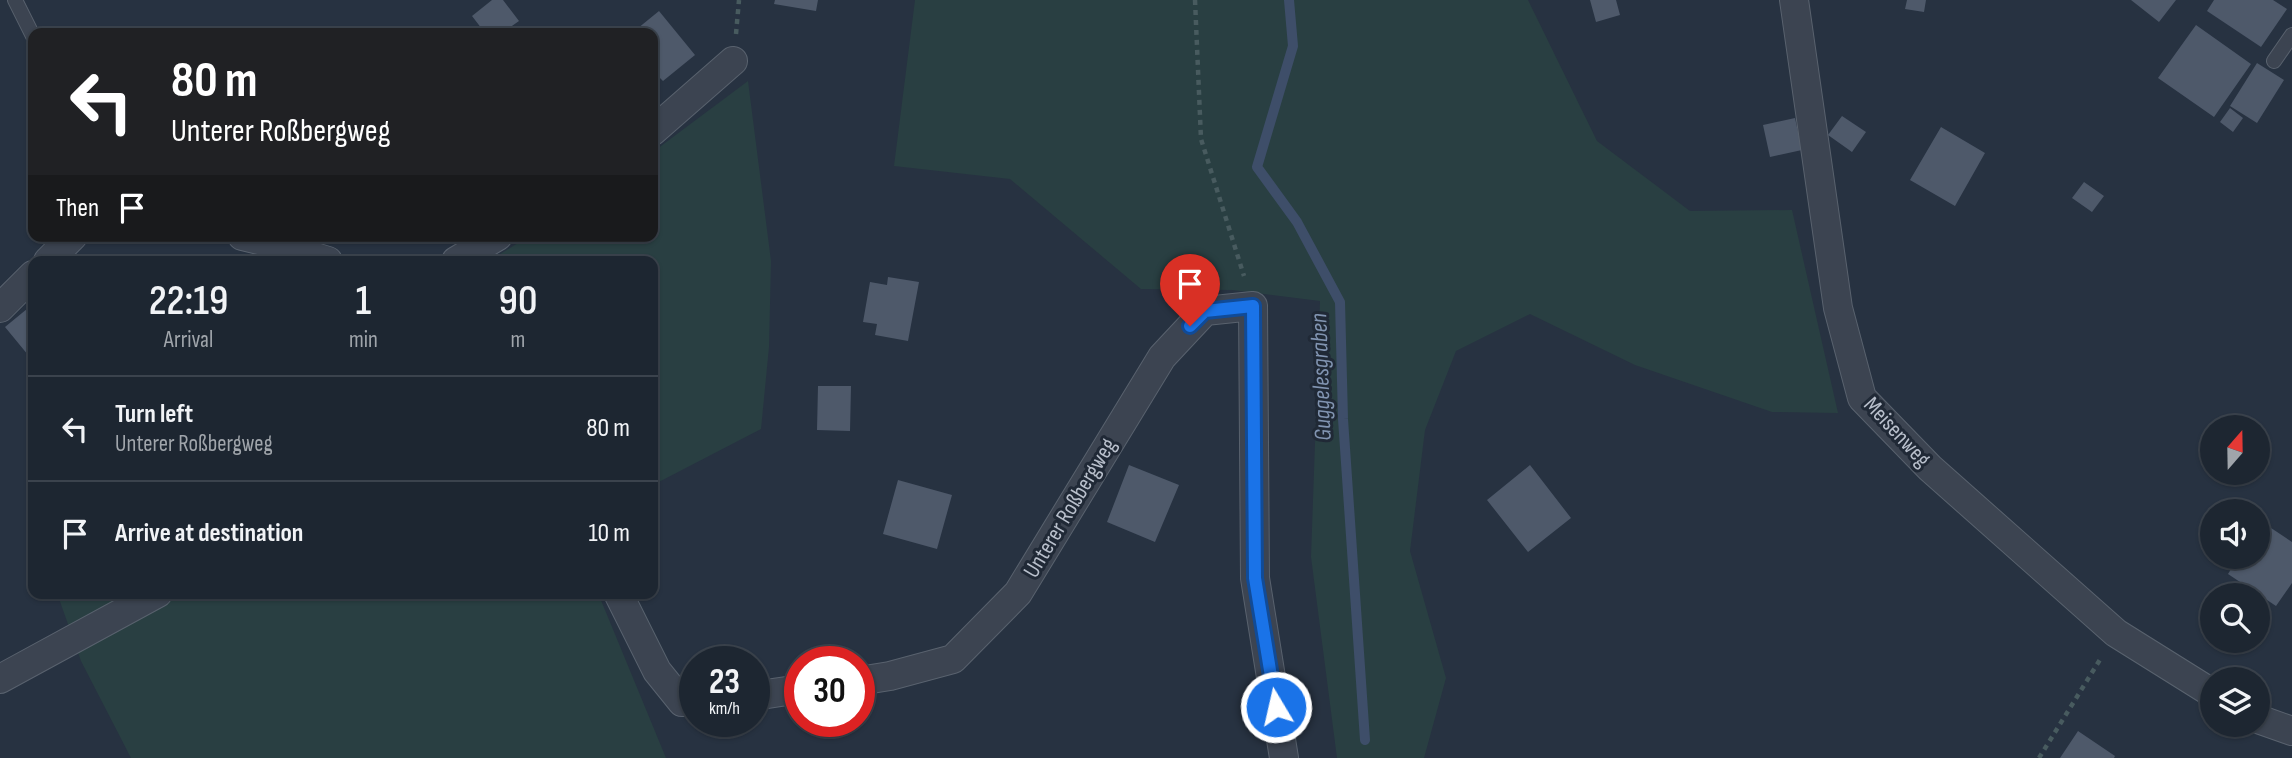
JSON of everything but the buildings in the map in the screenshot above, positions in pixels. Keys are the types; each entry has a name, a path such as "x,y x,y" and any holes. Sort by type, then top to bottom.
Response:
{"street":[{"name":"Meisenweg","path":"1794,0 1838,308 1862,398 1930,468 2116,633 2200,686"},
{"path":"658,127 733,61"},
{"path":"53,256 67,242"},
{"path":"269,242 313,256"},
{"path":"464,256 488,242"},
{"path":"0,308 28,280"},
{"name":"Unterer Roßbergweg","path":"875,678 953,659 1018,593 1162,357 1205,311 1253,306"},
{"path":"1253,306 1255,578 1284,758"},
{"path":"0,679 147,599"},
{"path":"621,599 657,671 679,698"},
{"path":"2270,723 2292,731"}],"lane":[{"path":"15,0 29,28"},
{"path":"2274,61 2292,35"}],"path":[{"path":"1195,0 1201,139 1253,306"},
{"path":"2039,758 2116,633"}],"green space":[{"path":"915,0 1528,0 1597,141 1690,211 1792,210 1838,413 1772,412 1635,365 1530,314 1456,351 1425,430 1410,551 1446,678 1424,758 1337,758 1311,557 1320,301 1232,290 1141,289 1010,179 894,166"},
{"path":"748,81 771,261 769,347 761,429 658,482 658,256 497,256 519,242 658,242 658,148"},
{"path":"59,599 600,599 666,758 131,758 81,661"}],"waterway":[{"name":"Guggelesgraben","path":"1289,0 1293,46 1257,167 1297,222 1340,302 1343,419 1365,740"}],"route":[{"path":"1190,326 1205,311 1253,306 1255,578 1276,707"}]}
